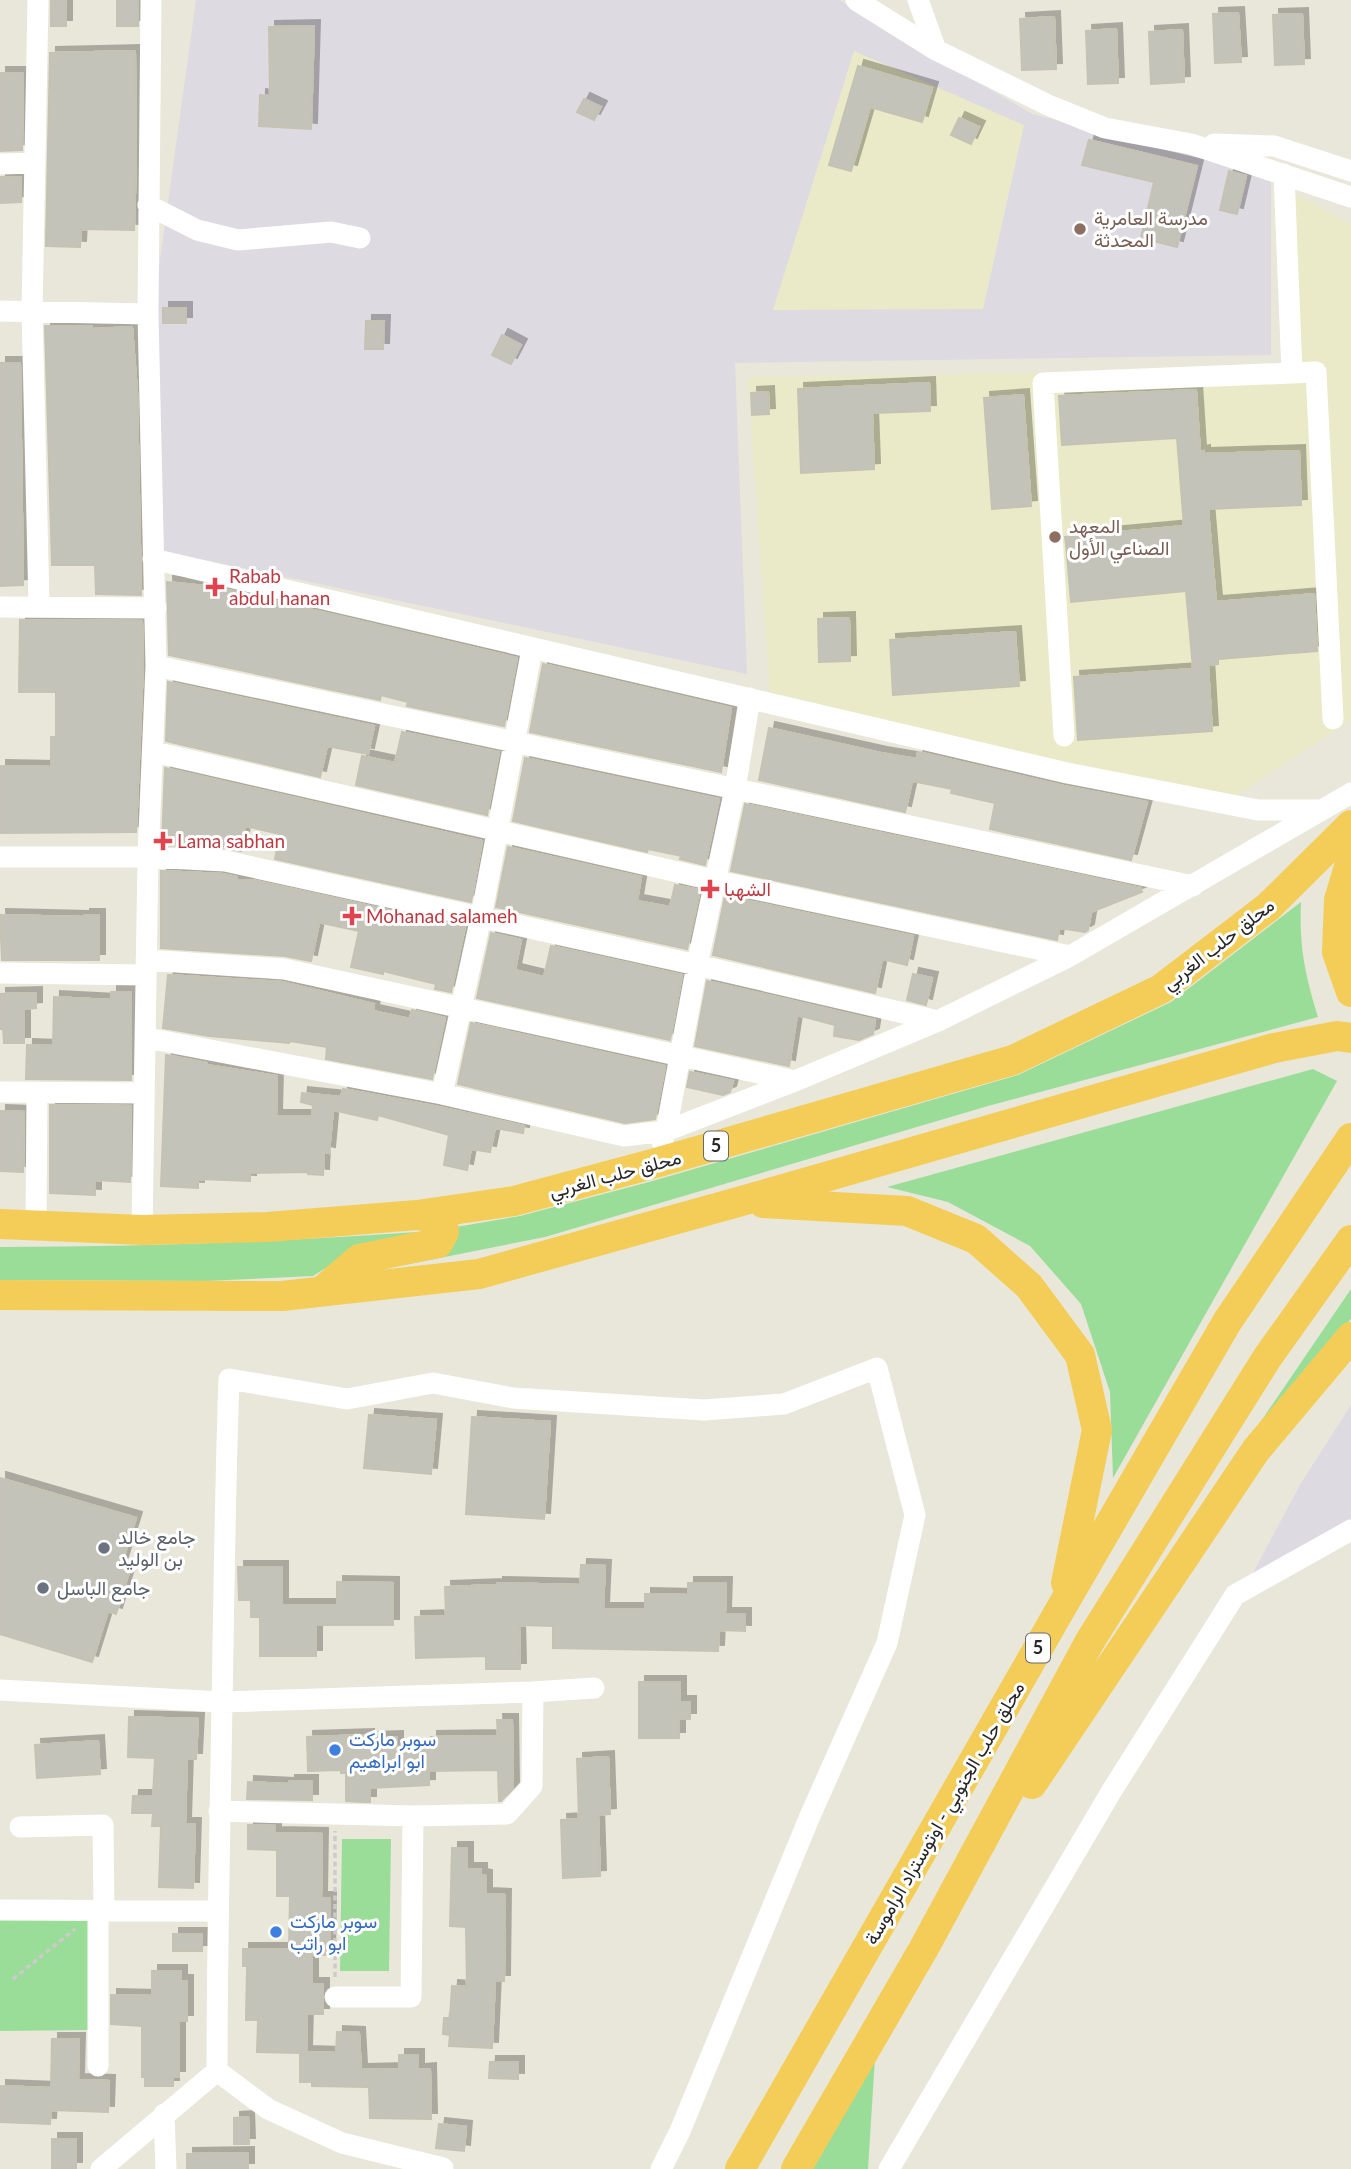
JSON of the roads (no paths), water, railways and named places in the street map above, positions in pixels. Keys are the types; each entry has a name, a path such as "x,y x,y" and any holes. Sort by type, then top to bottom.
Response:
{"highway":[{"name":"محلق حلب الغربي","path":"0,1224 142,1230 267,1227 417,1215 514,1201 1013,1060 1161,989 1268,907 1351,825"},
{"path":"1351,860 1339,901 1337,951 1351,992"},
{"path":"0,1295 282,1296 479,1273 738,1202 1274,1048 1337,1036 1351,1038"},
{"name":"محلق حلب الجنوبي - اوتوستراد الراموسة","path":"740,2169 1227,1322 1351,1138"},
{"path":"738,1202 907,1211 976,1239 1029,1286 1080,1355 1097,1430 1060,1609"},
{"path":"322,1291 359,1259 438,1243 444,1232 442,1219 417,1215"},
{"name":"5","path":"796,2169 924,1948 1090,1641 1267,1358 1351,1240"},
{"path":"924,1948 1256,1450 1351,1337"}],"street":[{"path":"38,0 32,311 38,605"},
{"path":"142,1230 147,1038 145,967 156,666 148,314 151,0"},
{"path":"856,0 936,50 1048,106 1105,128 1191,144 1351,197"},
{"path":"918,0 936,50"},
{"path":"1191,144 1274,146 1351,171"},
{"path":"0,164 35,163"},
{"path":"1284,174 1292,373"},
{"path":"148,205 197,230 238,240 331,232 360,238"},
{"path":"0,311 148,314"},
{"path":"1064,736 1043,383 1316,372 1333,719"},
{"path":"153,559 1067,774 1258,810 1322,810"},
{"path":"0,607 38,605 156,608"},
{"path":"442,1094 481,917 532,649"},
{"path":"156,666 1193,886"},
{"path":"652,1164 666,1131 697,965 735,789 750,698"},
{"path":"154,752 717,881 1070,956"},
{"path":"147,1038 442,1094 624,1136 666,1131 938,1021 1070,956 1351,793"},
{"path":"0,857 148,857 225,861 938,1021"},
{"path":"0,973 145,967 284,969 795,1081"},
{"path":"0,1092 144,1093"},
{"path":"36,1224 37,1092"},
{"path":"217,2071 216,1911 229,1380 347,1399 433,1383 513,1398 704,1410 784,1404 877,1368 915,1515 887,1643 810,1816 680,2131 661,2169"},
{"path":"889,2169 1111,1792 1235,1595 1351,1530"},
{"path":"0,1690 222,1702 594,1688"},
{"path":"219,1811 413,1816 507,1814 532,1786 533,1692"},
{"path":"335,1997 411,1997 413,1816"},
{"path":"20,1827 103,1825 98,2066"},
{"path":"0,1910 216,1911"},
{"path":"101,2169 217,2071"},
{"path":"217,2071 268,2109 342,2143 443,2168"},
{"path":"164,2114 166,2169"}],"place":[{"name":"مدرسة العامرية المحدثة","path":"1080,229"},
{"name":"المعهد الصناعي الأول","path":"1055,537"},
{"name":"Rabab abdul hanan","path":"215,587"},
{"name":"Lama sabhan","path":"163,841"},
{"name":"الشهبا","path":"710,889"},
{"name":"Mohanad salameh","path":"352,916"},
{"name":"جامع خالد بن الوليد","path":"104,1548"},
{"name":"جامع الباسل","path":"43,1588"},
{"name":"سوبر ماركت ابو ابراهيم","path":"335,1750"},
{"name":"سوبر ماركت ابو راتب","path":"276,1932"}]}
